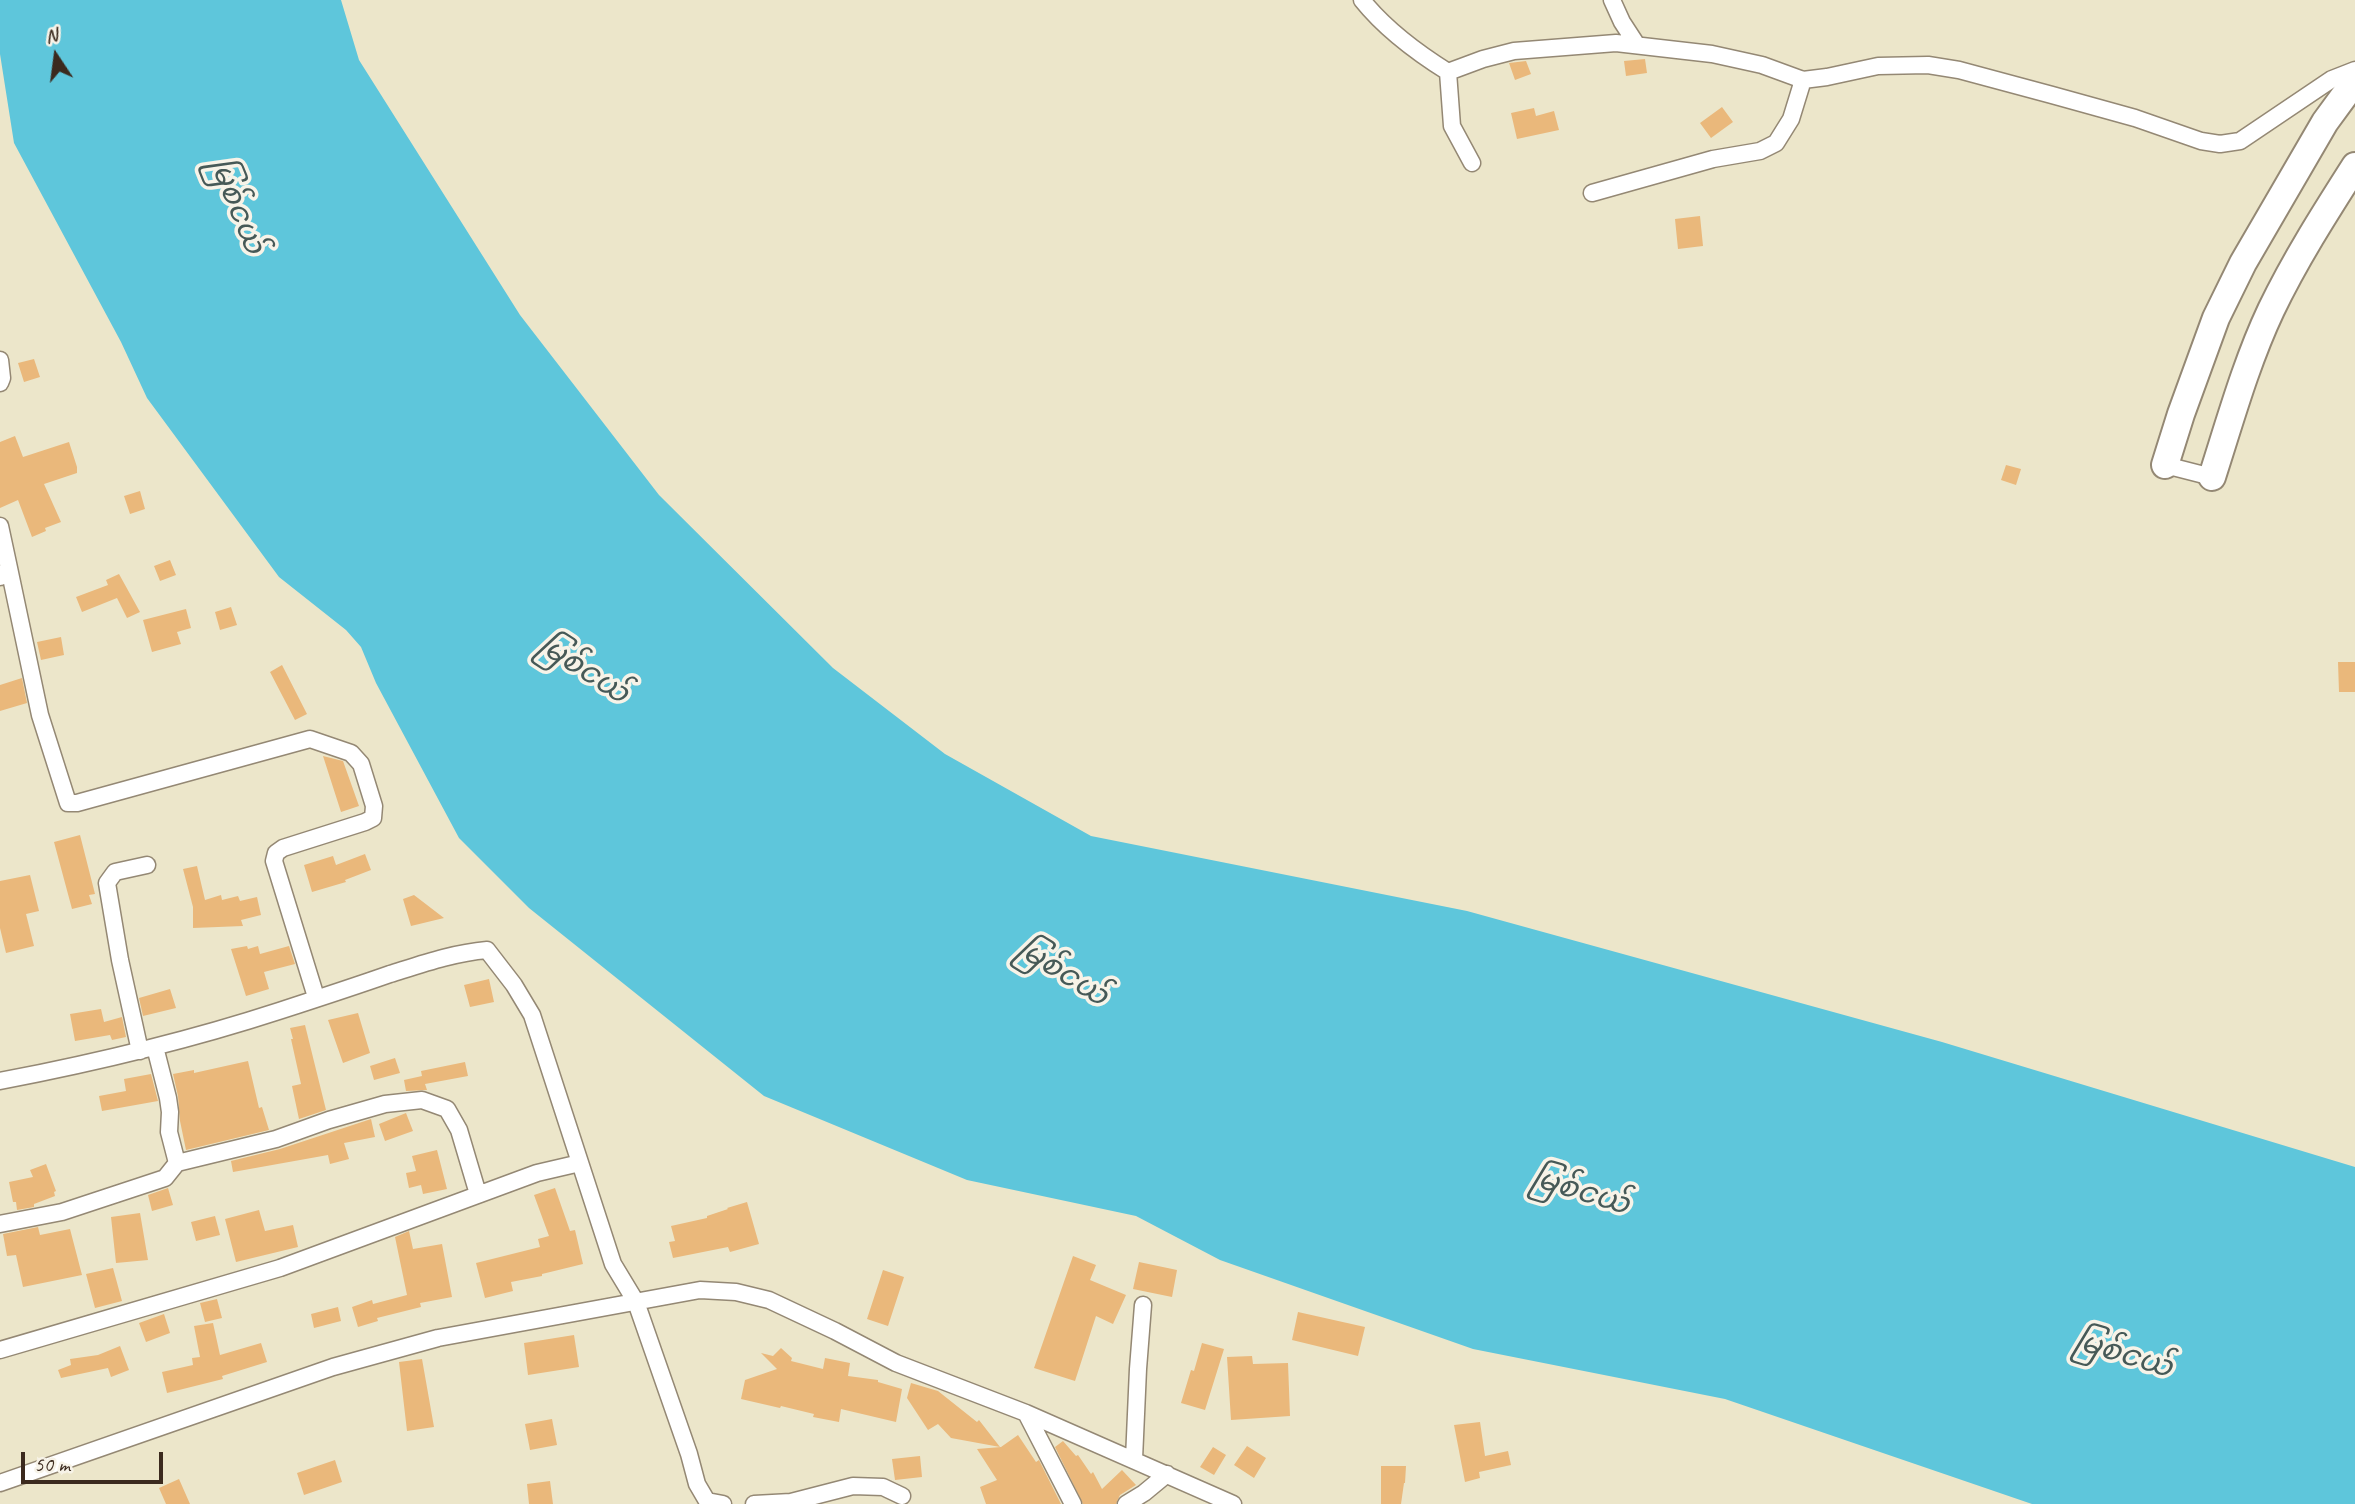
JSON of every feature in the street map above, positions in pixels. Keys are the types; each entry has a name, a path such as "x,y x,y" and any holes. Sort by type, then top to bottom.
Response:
{"highway":[{"path":"2165,465 2180,414 2216,318 2243,263 2325,122 2355,81"},
{"path":"2212,477 2238,397 2270,313 2298,257 2355,166"}],"street":[{"path":"1362,0 1386,27 1417,53 1448,72"},
{"path":"1612,0 1622,22 1637,44"},
{"path":"1448,72 1483,58 1514,51 1616,43 1724,57 1762,65 1803,80 1878,66 1928,65 1959,70 2052,95 2135,118 2201,141 2220,144 2240,141 2332,79 2355,70"},
{"path":"1448,72 1452,126 1472,163"},
{"path":"1592,193 1713,159 1760,151 1776,143 1791,119 1803,80"},
{"path":"0,360 0,383"},
{"path":"2165,465 2212,477"},
{"path":"0,526 5,573 40,715 68,803 77,803 310,740 351,753 361,764 374,806 373,818 283,848 276,853 274,861 316,997"},
{"path":"147,865 115,872 107,883 120,960 147,1049 168,1098 169,1132 177,1163"},
{"path":"0,1082 147,1049 236,1025 316,997 463,952 487,950 514,985 532,1015 613,1264 636,1301 697,1484 707,1501 723,1504"},
{"path":"0,1224 62,1212 164,1178 177,1163 276,1139 385,1104 422,1100 446,1109 459,1129 478,1194"},
{"path":"0,1350 280,1268 537,1173 580,1163"},
{"path":"0,1483 333,1367 438,1338 700,1290 736,1292 769,1300 896,1363 1026,1413 1233,1504"},
{"path":"1134,1459 1143,1305"},
{"path":"1026,1413 1073,1504"},
{"path":"1126,1504 1167,1474"},
{"path":"754,1504 791,1502 853,1486 883,1487 902,1496"}],"water":[{"name":"မြစ်ငယ်","path":"0,0 341,0 359,60 520,315 659,495 833,668 945,754 1091,836 1467,911 1942,1042 2355,1167 2355,1504 2032,1504 1725,1399 1473,1349 1220,1260 1136,1216 967,1180 764,1096 529,908 459,838 376,683 361,647 346,630 279,577 147,398 121,342 14,143 0,54"}],"building":[{"path":"1645,59 1647,73 1626,76 1624,61"},
{"path":"1526,61 1531,74 1515,80 1509,63"},
{"path":"1722,107 1733,122 1711,138 1700,123"},
{"path":"1534,108 1536,116 1554,111 1559,130 1517,139 1511,113"},
{"path":"1700,216 1703,246 1678,249 1675,219"},
{"path":"34,359 40,377 24,382 18,363"},
{"path":"15,436 23,457 69,442 77,467 77,473 44,484 61,522 32,537 18,500 0,508 0,442"},
{"path":"2006,465 2021,469 2016,485 2001,480"},
{"path":"140,491 145,509 130,514 124,496"},
{"path":"170,560 176,575 160,581 154,566"},
{"path":"119,574 140,612 127,618 117,598 82,612 76,597 108,585 106,580"},
{"path":"231,607 237,625 220,630 215,612"},
{"path":"186,609 191,628 177,632 181,644 152,652 143,620"},
{"path":"61,637 64,655 41,660 37,642"},
{"path":"2338,662 2355,662 2355,692 2339,692"},
{"path":"282,665 307,714 295,720 270,672"},
{"path":"22,678 27,703 0,711 0,685"},
{"path":"323,756 343,761 359,806 341,812"},
{"path":"80,835 95,894 89,895 92,904 72,909 54,842"},
{"path":"365,854 371,870 345,880 346,882 312,892 304,865 333,856 336,865"},
{"path":"197,866 205,900 221,895 222,900 238,896 240,901 257,897 261,915 241,920 243,926 193,928 193,907 183,869"},
{"path":"30,875 39,911 26,914 34,946 6,953 0,928 0,881"},
{"path":"414,895 444,918 411,926 403,899"},
{"path":"247,946 248,949 258,946 260,954 289,946 295,964 264,972 269,989 246,996 231,949"},
{"path":"489,979 494,1002 470,1007 464,985"},
{"path":"170,989 176,1008 143,1016 139,998"},
{"path":"101,1009 104,1022 122,1017 126,1037 112,1040 110,1035 75,1041 70,1014"},
{"path":"358,1013 370,1053 343,1063 328,1020"},
{"path":"305,1025 326,1110 299,1119 292,1086 301,1084 290,1028"},
{"path":"395,1058 400,1073 374,1080 370,1066"},
{"path":"248,1061 259,1108 262,1107 269,1130 186,1150 173,1074 194,1070 194,1073"},
{"path":"465,1062 468,1076 425,1084 427,1090 406,1091 404,1080 422,1076 421,1071"},
{"path":"151,1074 158,1101 102,1111 99,1096 126,1091 124,1079"},
{"path":"406,1113 413,1131 385,1141 379,1124"},
{"path":"371,1119 375,1137 344,1143 349,1159 330,1164 328,1155 233,1172 231,1161 280,1149"},
{"path":"437,1150 447,1189 423,1194 421,1185 409,1188 406,1173 416,1171 412,1156"},
{"path":"46,1164 56,1191 55,1196 34,1204 34,1207 17,1210 9,1182 33,1177 30,1170"},
{"path":"168,1188 173,1205 152,1211 148,1195"},
{"path":"555,1188 570,1231 575,1230 583,1264 511,1282 513,1291 485,1298 476,1263 540,1247 538,1239 549,1236 534,1195"},
{"path":"747,1202 759,1244 730,1252 728,1247 673,1258 669,1242 675,1241 671,1226 707,1218"},
{"path":"259,1210 265,1231 293,1225 298,1247 236,1262 225,1219"},
{"path":"140,1213 148,1260 116,1263 111,1217"},
{"path":"215,1216 220,1235 196,1241 191,1222"},
{"path":"38,1227 40,1235 70,1229 82,1275 23,1287 16,1255 7,1256 3,1234"},
{"path":"409,1231 413,1249 442,1244 452,1297 420,1303 421,1307 377,1318 378,1321 358,1327 352,1307 372,1300 373,1304 407,1295 395,1237"},
{"path":"1073,1256 1096,1265 1090,1280 1126,1295 1113,1324 1096,1316 1075,1381 1034,1368"},
{"path":"1139,1262 1177,1270 1172,1297 1133,1289"},
{"path":"113,1268 122,1301 95,1308 86,1274"},
{"path":"883,1270 904,1277 888,1326 867,1319"},
{"path":"217,1299 222,1318 205,1322 200,1303"},
{"path":"338,1307 341,1321 314,1328 311,1314"},
{"path":"1298,1312 1365,1327 1358,1356 1292,1340"},
{"path":"164,1314 170,1333 146,1342 139,1323"},
{"path":"213,1323 220,1355 261,1343 267,1362 222,1376 223,1379 167,1393 162,1372 193,1365 192,1358 200,1357 194,1326"},
{"path":"574,1335 579,1367 528,1375 524,1343"},
{"path":"1202,1343 1224,1349 1205,1410 1181,1403"},
{"path":"120,1346 129,1370 111,1377 108,1368 61,1378 58,1370 71,1365 70,1359 98,1355"},
{"path":"781,1348 792,1358 791,1361 823,1369 825,1358 850,1363 848,1376 878,1380 902,1389 896,1422 841,1409 839,1422 781,1406 780,1408 741,1399 745,1380 777,1369 761,1353 773,1356"},
{"path":"1252,1356 1253,1364 1288,1363 1290,1416 1231,1420 1227,1357"},
{"path":"422,1359 434,1427 407,1431 399,1362"},
{"path":"911,1383 938,1391 977,1422 979,1420 1000,1447 951,1438 938,1424 928,1430 907,1398"},
{"path":"552,1419 557,1445 530,1450 525,1424"},
{"path":"1480,1422 1485,1456 1508,1451 1511,1465 1479,1472 1480,1478 1465,1482 1454,1425"},
{"path":"1018,1435 1036,1462 1039,1460 1061,1504 986,1504 980,1487 997,1480 977,1449 1001,1447"},
{"path":"1063,1441 1078,1455 1091,1474 1093,1472 1102,1489 1122,1470 1136,1485 1120,1495 1116,1504 1083,1504 1055,1447"},
{"path":"1247,1446 1266,1458 1254,1478 1234,1465"},
{"path":"1213,1447 1226,1455 1214,1475 1200,1467"},
{"path":"920,1456 922,1477 895,1480 892,1459"},
{"path":"335,1460 342,1482 304,1495 297,1473"},
{"path":"1381,1466 1406,1466 1401,1504 1381,1504"},
{"path":"179,1479 190,1504 166,1504 159,1488"},
{"path":"550,1481 553,1504 529,1504 527,1484"}]}
